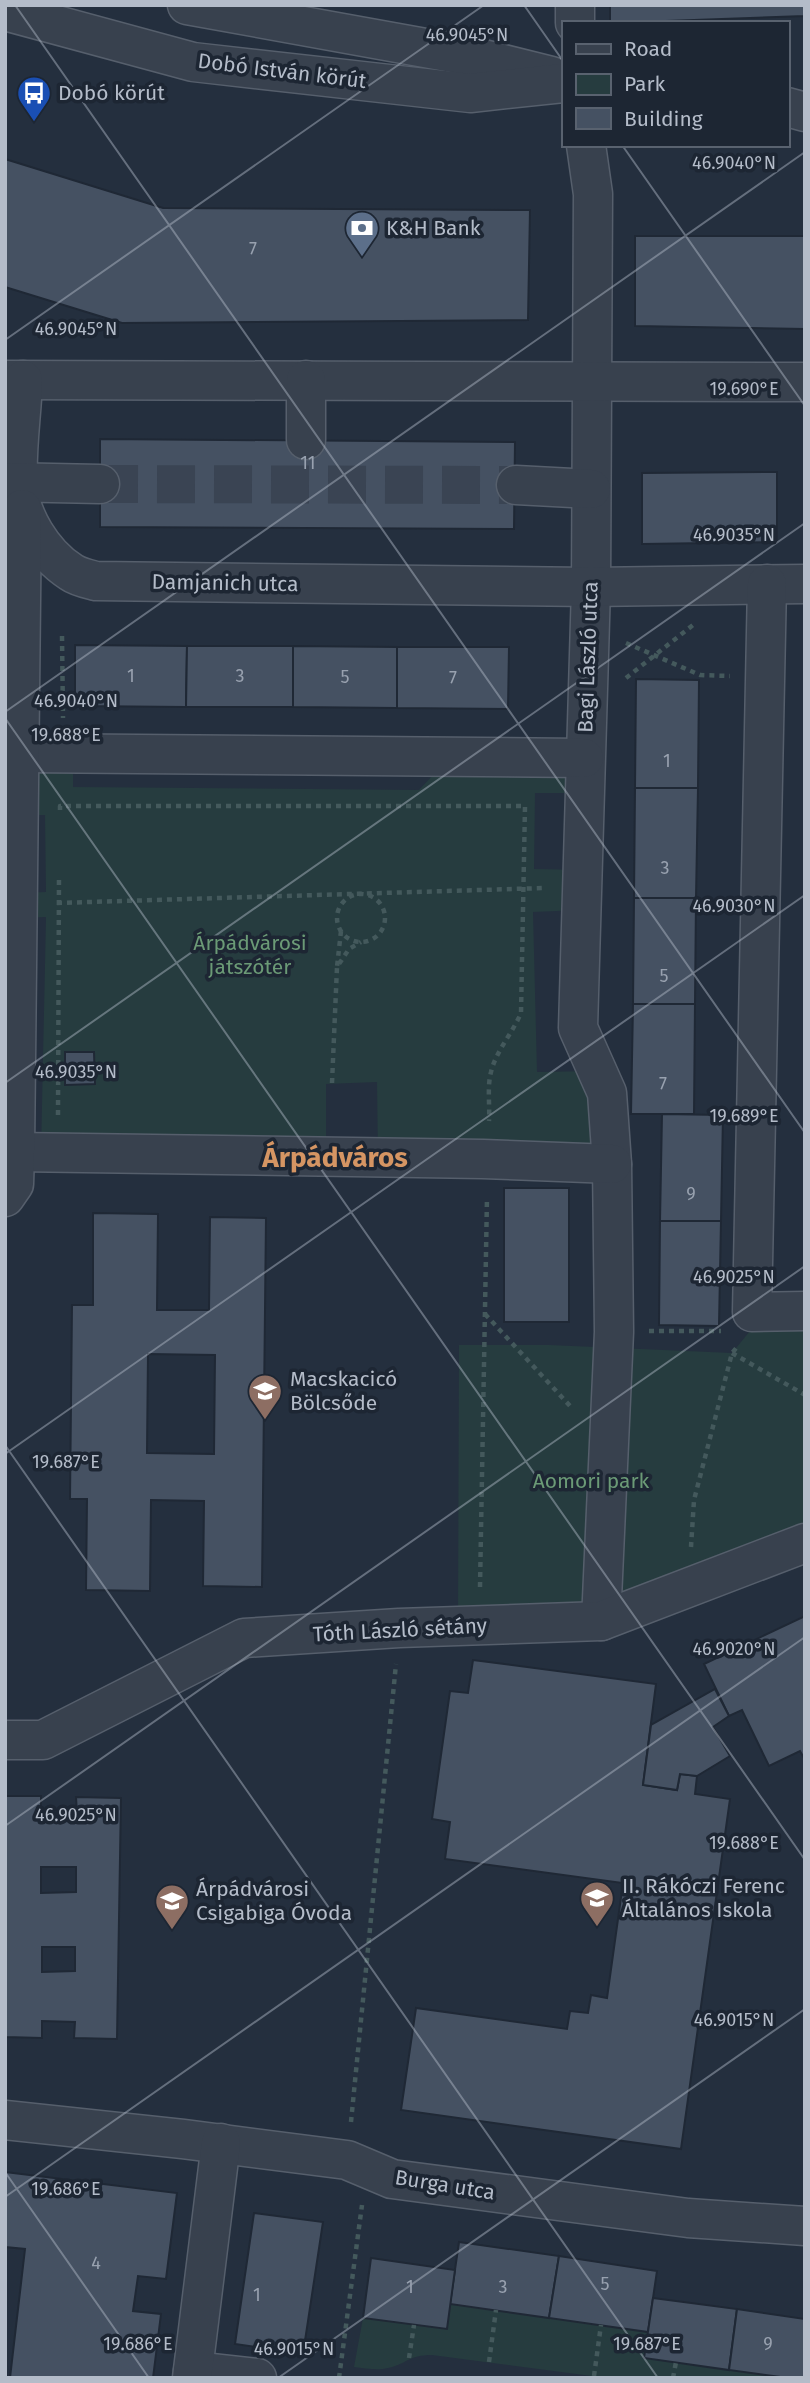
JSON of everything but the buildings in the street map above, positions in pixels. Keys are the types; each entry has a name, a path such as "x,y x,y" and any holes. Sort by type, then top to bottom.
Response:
{"street":[{"name":"Dobó István körút","path":"187,5 475,57 562,81"},
{"name":"Dobó István körút","path":"5,11 193,62 470,93 562,81"},
{"name":"Bagi László utca","path":"586,147 593,194 591,587 578,1028 607,1093 612,1164 614,1332 601,1621"},
{"path":"5,1197 14,1184 21,753 14,380 805,382"},
{"path":"306,380 306,440"},
{"path":"15,491 100,484"},
{"path":"516,485 591,489"},
{"name":"Damjanich utca","path":"15,491 39,539 55,559 72,573 96,581 591,587 805,584"},
{"path":"767,584 752,1312 805,1311"},
{"path":"21,753 584,758"},
{"path":"15,1152 488,1159 612,1164"},
{"name":"Tóth László sétány","path":"5,1740 43,1740 244,1638 400,1628 601,1621 805,1543"},
{"name":"Burga utca","path":"5,2120 221,2143 347,2160 392,2179 688,2218 805,2227"},
{"path":"221,2143 193,2374 257,2378"}],"path":[{"path":"624,680 694,624"},
{"path":"62,633 63,753"},
{"path":"616,638 700,675 766,677"},
{"path":"60,820 60,806 525,806 521,1013 490,1073 479,1626"},
{"path":"57,1153 59,861"},
{"path":"18,905 581,888"},
{"path":"356,894 349,897 338,909 337,924 341,932 353,941 362,942"},
{"path":"337,967 349,948 369,940 382,930 385,915 371,895 363,894"},
{"path":"332,1083 341,932"},
{"path":"484,1313 609,1448"},
{"path":"614,1332 723,1331"},
{"path":"689,1586 694,1500 732,1353 805,1395"},
{"path":"347,2160 400,1628"},
{"path":"339,2378 363,2207"},
{"path":"489,2362 496,2310"},
{"path":"409,2358 414,2325"},
{"path":"594,2376 601,2325"},
{"path":"673,2378 676,2362"}],"green space":[{"name":"Árpádvárosi játszótér","path":"21,753 73,753 73,787 419,790 450,757 584,758 583,793 535,793 534,869 582,870 581,910 533,912 537,1072 597,1071 612,1164 378,1158 377,1082 326,1084 326,1157 41,1153 46,917 18,918 19,893 46,892 45,815 20,815"},
{"name":"Aomori park","path":"805,1330 805,1543 689,1586 458,1627 459,1345 549,1345 732,1353 750,1331"},
{"path":"450,2304 648,2332 788,2378 607,2378 432,2355 418,2356 384,2369 354,2367 363,2318 446,2329"}],"tunnel":[{"path":"100,484 516,485"}],"place":[{"name":"Dobó körút","path":"34,123"},
{"name":"K&H Bank","path":"362,258"},
{"name":"Macskacicó Bölcsőde","path":"265,1421"},
{"name":"II. Rákóczi Ferenc Általános Iskola","path":"597,1928"},
{"name":"Árpádvárosi Csigabiga Óvoda","path":"172,1931"}],"district":[{"name":"Árpádváros","path":"335,1157"}]}
